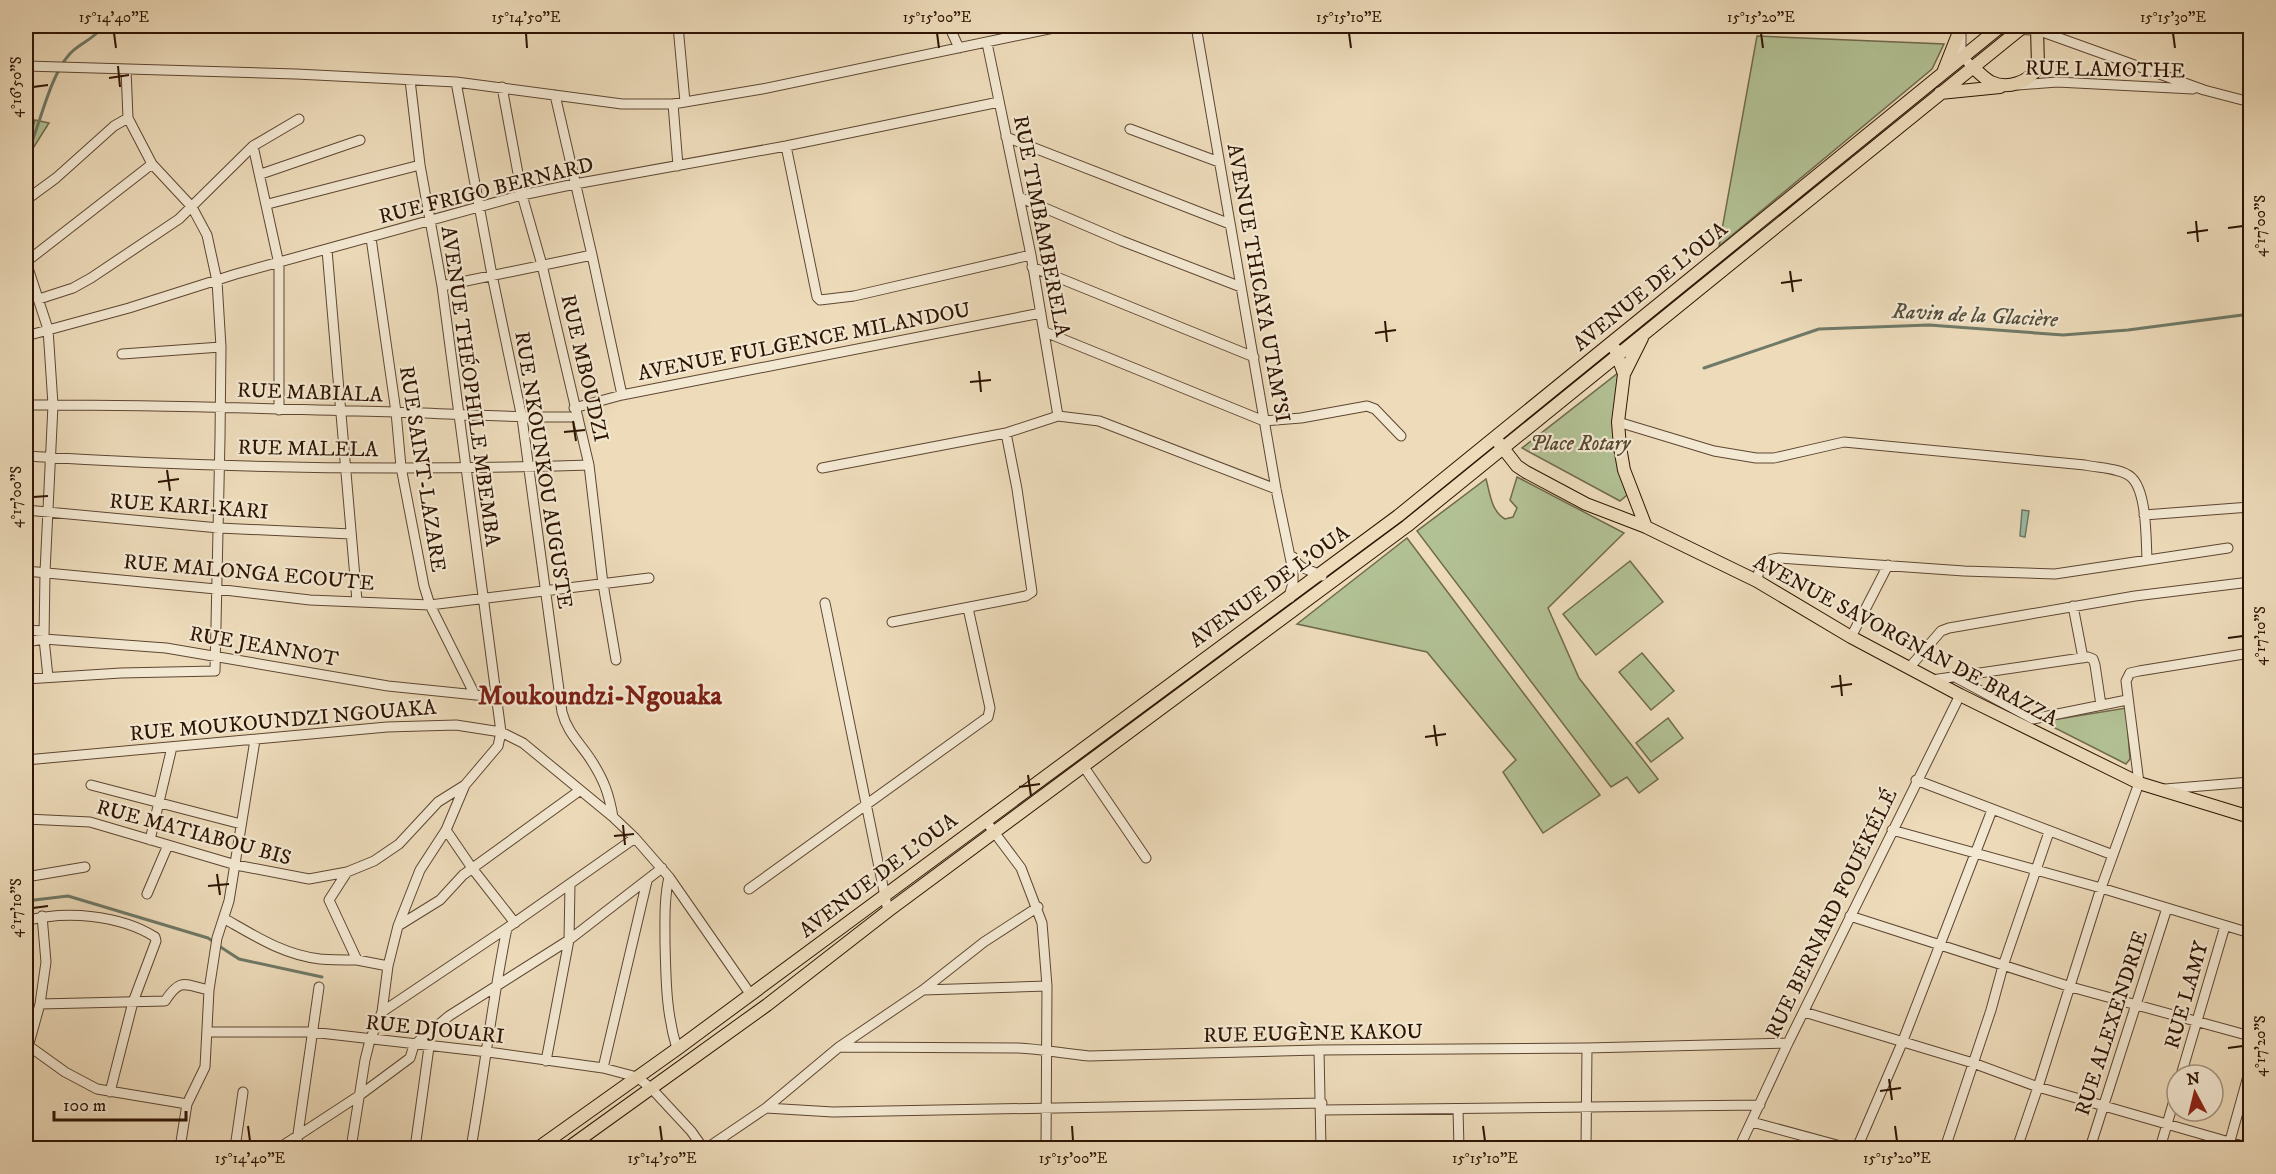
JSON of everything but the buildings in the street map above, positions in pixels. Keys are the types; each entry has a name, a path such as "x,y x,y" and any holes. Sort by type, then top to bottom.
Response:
{"main road":[{"name":"AVENUE DE L'OUA","path":"568,1149 767,1005 888,911 1329,585 1488,462 1614,349 1996,27"},
{"name":"AVENUE DE L'OUA","path":"538,1149 751,995 1321,574 1495,438 1614,349 1646,332 2022,28"},
{"path":"1939,93 2006,86 2026,81 2038,68 2037,28"},
{"path":"1943,71 1960,29"},
{"path":"1972,67 1991,82 2006,86"},
{"path":"1646,332 1624,374 1618,422 1624,470 1646,527"},
{"path":"1614,349 1624,374"},
{"name":"AVENUE SAVORGNAN DE BRAZZA","path":"1495,438 1517,466 1586,504 1646,527 1757,581 1851,637 1960,695 2139,783 2250,817"},
{"path":"1488,462 1517,466"}],"street":[{"path":"26,38 31,26"},
{"path":"678,26 685,102"},
{"path":"950,26 959,48"},
{"path":"26,66 296,74 456,82 622,104 673,104 762,89 1063,26"},
{"name":"AVENUE THICAYA UTAM'SI","path":"1196,26 1276,489 1293,571 1293,583 1289,596"},
{"name":"RUE LAMOTHE","path":"1996,27 2037,28 2204,90 2250,102"},
{"path":"1960,29 1961,56 1972,67"},
{"name":"RUE TIMBAMBERELA","path":"987,43 1031,255 1058,416"},
{"name":"RUE MABIALA","path":"126,69 128,118 152,164 192,207 207,235 217,281 220,347 220,465 216,656"},
{"name":"AVENUE THÉOPHILE MBEMBA","path":"410,80 420,165 442,286 501,732"},
{"name":"RUE NKOUNKOU AUGUSTE","path":"456,82 492,275 522,418 565,723 608,788 613,817"},
{"name":"RUE LAMOTHE","path":"2006,86 2057,82 2204,90"},
{"name":"RUE MBOUDZI","path":"502,87 522,195 542,265 589,465 603,584 616,660"},
{"path":"555,95 622,395"},
{"name":"RUE FRIGO BERNARD","path":"26,336 522,195 786,146 999,102"},
{"path":"673,104 678,166"},
{"path":"26,200 56,178 114,126 128,118"},
{"path":"39,299 74,288 179,219 253,146 299,119"},
{"path":"1131,129 1220,162"},
{"path":"1006,136 1230,224"},
{"path":"261,174 360,140"},
{"path":"253,146 268,204 279,264 279,410"},
{"path":"786,146 817,297 820,300 854,296 1031,255"},
{"path":"48,677 44,635 45,572 53,405 48,329 26,262 152,164"},
{"path":"268,204 420,165"},
{"path":"1019,197 1122,241 1241,287"},
{"name":"RUE SAINT-LAZARE","path":"371,238 396,412 401,467 423,586 474,695"},
{"path":"327,250 357,601"},
{"path":"442,286 592,255"},
{"path":"1032,267 1254,357"},
{"name":"AVENUE FULGENCE MILANDOU","path":"576,412 622,395 1041,314"},
{"path":"1045,332 1264,421 1300,418 1367,406 1375,410 1401,436"},
{"path":"122,354 220,347"},
{"name":"RUE MABIALA","path":"26,405 220,407 522,418 576,412"},
{"path":"822,468 1006,433 1058,416 1108,424 1276,489"},
{"path":"1618,422 1714,451 1756,458 1774,458 1844,442 2085,465 2123,473 2132,478 2141,495 2147,560"},
{"path":"892,622 1026,596 1032,592 1017,489 1006,433"},
{"name":"RUE MALELA","path":"26,456 345,468 589,465"},
{"path":"2144,515 2250,507"},
{"name":"RUE KARI-KARI","path":"26,510 219,528 351,534"},
{"name":"AVENUE THICAYA UTAM'SI","path":"1288,547 1297,565 1307,572 1321,574 1329,585"},
{"path":"1757,581 1758,568 1763,562 1772,558 1964,571 2055,574 2228,548"},
{"path":"1851,637 1888,565"},
{"name":"RUE MALONGA ECOUTE","path":"26,571 310,600 430,605 649,578"},
{"path":"1909,668 1941,631 1949,628 2135,596 2250,582"},
{"path":"1289,596 1297,609"},
{"path":"825,603 888,911"},
{"path":"2073,606 2083,658"},
{"path":"749,889 989,715 990,708 968,608"},
{"path":"26,630 44,635"},
{"name":"RUE JEANNOT","path":"26,642 44,635 119,643 216,656 388,686 496,697"},
{"path":"2017,1149 2101,888 2139,783 2126,681 2130,673 2250,653"},
{"path":"26,679 121,673 211,673 214,671 216,656"},
{"path":"1932,680 2083,658 2094,659 2102,705"},
{"path":"1955,677 2033,719 2127,700"},
{"name":"RUE BERNARD FOUÉKÉLÉ","path":"1739,1149 1916,780 1960,695"},
{"name":"RUE MOUKOUNDZI NGOUAKA","path":"26,760 431,725 456,725 501,732 522,743 613,817 635,838 669,877 751,995"},
{"path":"351,1149 370,1040 382,1012 388,966 398,927 420,870 446,830 465,785 495,751 501,740 501,732"},
{"path":"180,1149 187,1104 206,1067 209,990 214,954 217,938 225,919 236,865 255,740"},
{"path":"150,840 172,747"},
{"path":"1084,767 1146,858"},
{"path":"1916,780 2113,855"},
{"path":"2163,789 2250,782"},
{"path":"92,785 241,824"},
{"name":"RUE MATIABOU BIS","path":"26,819 90,822 236,865 309,879 347,872 390,852 438,802 465,785"},
{"path":"398,927 440,900 463,875 579,791"},
{"path":"1857,1149 1902,1043 1992,810"},
{"path":"985,820 1021,868 1038,907 1044,937 1047,986 1046,1149"},
{"path":"446,830 511,926 495,987 488,1052 471,1149"},
{"path":"1892,830 2101,888 2250,933"},
{"path":"1945,1149 2003,966 2049,832"},
{"path":"382,1012 511,926 635,838"},
{"path":"147,894 168,845"},
{"path":"26,876 85,867"},
{"path":"279,1149 360,1095 410,1058 414,1045 449,1016 568,940 662,868"},
{"path":"347,872 329,900 357,960"},
{"path":"669,877 665,900 666,995 670,1025 677,1049"},
{"path":"603,1068 647,881"},
{"path":"546,1061 568,940 570,884"},
{"path":"705,1149 766,1108 839,1047 923,990 984,942 1038,907"},
{"name":"RUE ALEXENDRIE","path":"2090,1149 2167,908"},
{"path":"42,916 46,962 40,1004 27,1046 65,1072 97,1089 187,1104"},
{"path":"26,921 42,916 95,917 114,921 155,936 156,941 133,1002 110,1092"},
{"path":"1850,916 2071,987 2250,1036"},
{"path":"225,919 269,944 300,955 320,959 357,960 388,966"},
{"name":"RUE LAMY","path":"2184,1063 2225,926"},
{"path":"40,1004 165,1001 174,988 182,984 209,990"},
{"path":"923,990 1047,986"},
{"path":"296,1149 319,987"},
{"path":"1804,1012 1973,1063 2038,1087 2104,1104 2229,1145 2250,1148"},
{"name":"RUE DJOUARI","path":"208,1032 311,1032 488,1052 603,1068 638,1077 652,1089 705,1149"},
{"name":"RUE EUGÈNE KAKOU","path":"839,1047 1045,1049 1089,1056 1788,1043"},
{"path":"415,1149 429,1047"},
{"path":"1586,1149 1587,1048"},
{"path":"1319,1050 1322,1149"},
{"path":"2229,1145 2250,1069"},
{"path":"235,1149 243,1092"},
{"path":"766,1108 833,1112 1046,1107 1458,1109 1760,1105"},
{"path":"1458,1109 1459,1149"},
{"path":"1752,1122 1848,1149"},
{"path":"2160,1149 2167,1124"}],"green space":[{"path":"1757,36 1944,44 1932,69 1719,246"},
{"path":"35,120 49,123 26,157 26,144"},
{"name":"Place Rotary","path":"1618,373 1616,450 1627,495 1620,501 1522,448"},
{"path":"1517,477 1624,533 1548,608 1579,678 1658,779 1639,793 1627,777 1611,787 1417,531 1486,479 1492,501 1500,516 1505,519 1513,517 1517,508 1510,500"},
{"path":"1407,538 1600,795 1543,833 1503,772 1516,760 1427,652 1297,624"},
{"path":"1630,561 1663,602 1596,655 1563,614"},
{"path":"1642,653 1674,691 1651,710 1619,672"},
{"path":"2126,708 2130,759 2126,764 2049,725 2052,720"},
{"path":"1668,718 1683,738 1651,762 1636,743"}],"shaded area":[{"path":"2022,510 2029,511 2025,537 2020,536"}],"waterway":[{"path":"26,148 31,144 51,86 62,64 72,52 103,26"},
{"name":"Ravin de la Glacière","path":"1704,368 1819,329 1929,325 2063,335 2128,330 2250,314"},
{"path":"26,901 68,896 208,938 214,942"},
{"path":"219,946 239,959 322,977"}],"district":[{"name":"Moukoundzi-Ngouaka","path":"600,695"}]}
